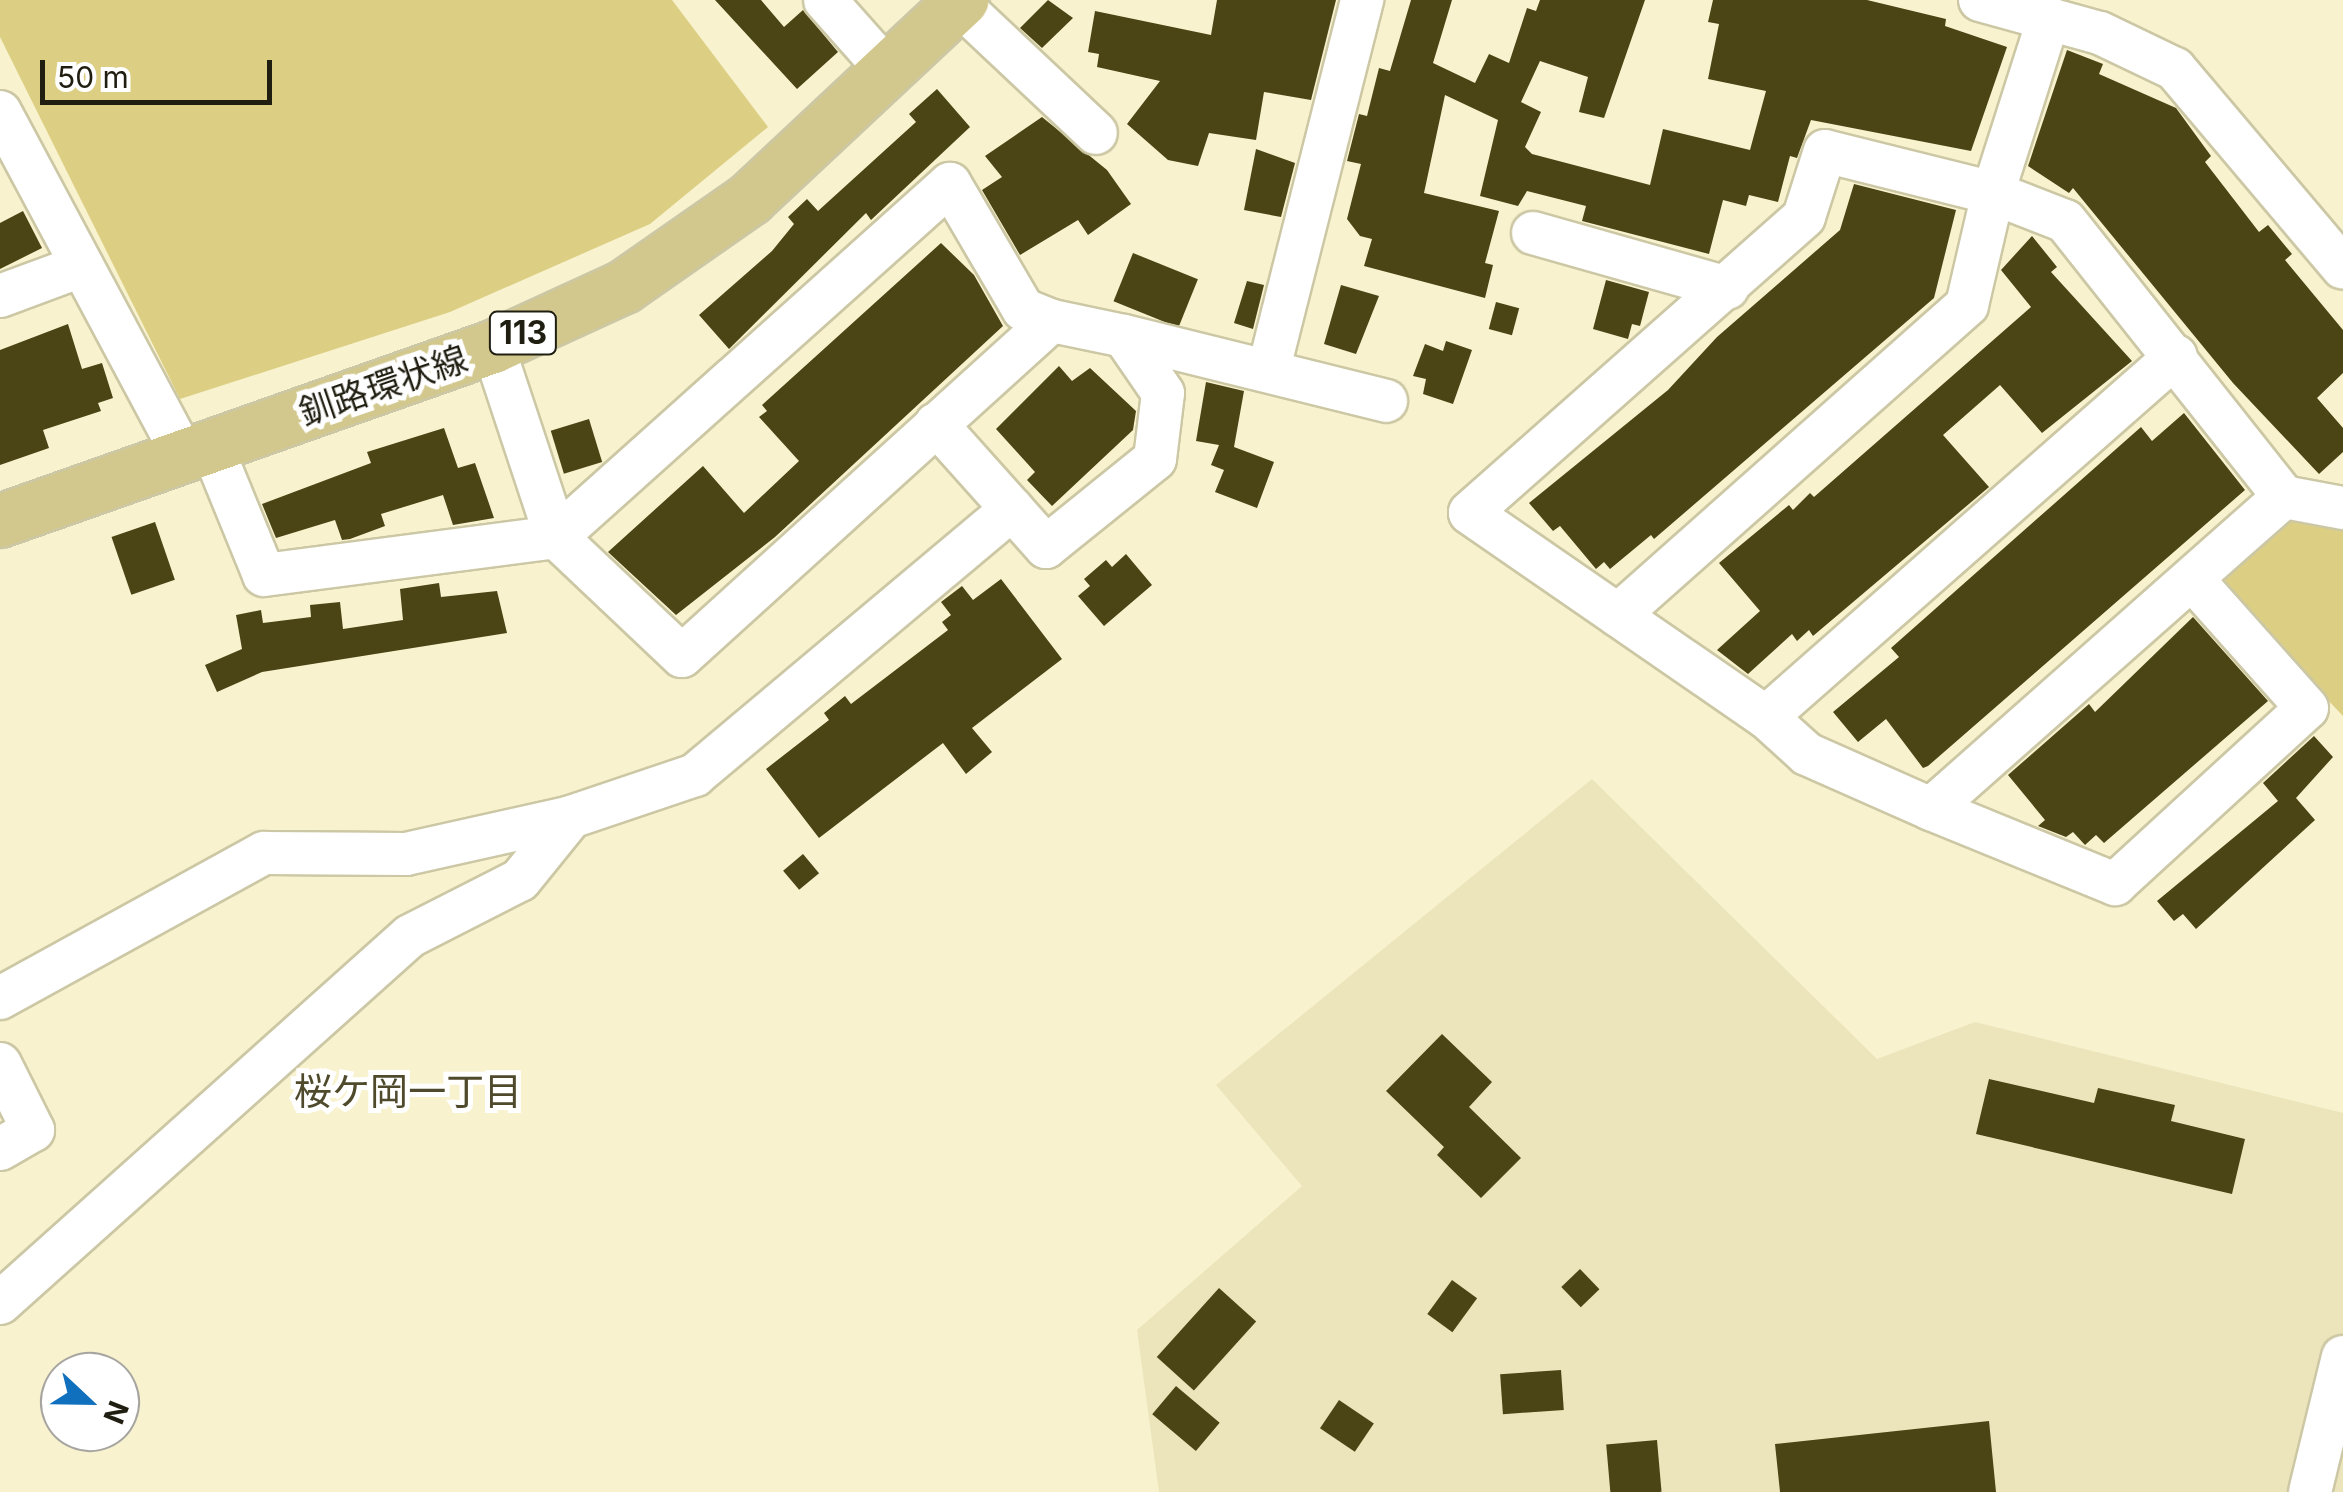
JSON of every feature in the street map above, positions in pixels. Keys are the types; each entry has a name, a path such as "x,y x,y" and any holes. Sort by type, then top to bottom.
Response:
{"main road":[{"name":"釧路環状線","path":"0,521 493,347 624,287 750,199 961,2"}],"street":[{"path":"824,0 890,72"},
{"path":"1269,368 1362,0"},
{"path":"1980,0 2100,32 2175,69 2343,268"},
{"path":"961,2 1096,132"},
{"path":"1618,616 1967,305 1993,193 2049,18"},
{"path":"0,112 82,266 196,449 264,576 556,537 950,184 1024,309 1052,321 1269,368 1386,401"},
{"path":"2194,580 2307,708 2115,884 1807,754 1766,717 1470,513 1804,217 1826,151 1993,193 2064,221 2176,356 2284,498 2343,508"},
{"path":"1533,233 1727,288"},
{"path":"0,296 82,266"},
{"path":"493,347 556,537 682,656 1052,321"},
{"path":"936,424 1046,547 1155,459 1163,393 1124,336"},
{"path":"1766,717 2176,356"},
{"path":"1931,809 2284,498"},
{"path":"0,998 264,853 406,854 572,818 695,775 1012,510"},
{"path":"0,1303 410,936 520,880 572,818"},
{"path":"0,1064 32,1130 0,1149"},
{"path":"2310,1492 2343,1358"}],"shaded area":[{"path":"0,0 672,0 768,127 650,224 450,312 180,399 0,37"},
{"path":"2292,509 2343,519 2343,716 2229,596 2223,572"},
{"path":"1592,779 1877,1059 1975,1022 2343,1113 2343,1492 1159,1492 1137,1330 1302,1186 1216,1085"}],"building":[{"path":"715,0 761,0 784,27 803,10 838,52 797,89"},
{"path":"1048,0 1073,18 1042,48 1020,28"},
{"path":"1217,0 1336,0 1311,100 1264,92 1256,140 1209,133 1198,166 1168,160 1127,124 1160,81 1097,67 1099,54 1088,52 1095,11 1211,35"},
{"path":"1411,0 1452,0 1433,63 1475,83 1489,54 1509,63 1527,8 1536,11 1540,0 1645,0 1604,118 1579,112 1588,77 1540,61 1521,102 1541,112 1525,147 1532,154 1650,185 1663,129 1750,150 1766,91 1708,79 1719,24 1708,22 1713,0 1867,0 1946,19 1945,26 2007,47 1971,151 1811,120 1797,158 1790,156 1778,202 1749,195 1746,206 1723,200 1709,254 1582,221 1586,206 1527,191 1518,206 1480,196 1498,120 1445,95 1424,193 1499,211 1485,263 1493,265 1485,298 1364,266 1372,239 1360,236 1347,219 1361,164 1347,161 1359,114 1367,116 1379,68 1390,71"},
{"path":"2067,50 2103,64 2099,74 2176,108 2211,156 2205,162 2259,232 2268,225 2292,254 2285,260 2343,330 2343,373 2317,398 2343,428 2343,452 2319,474 2233,383 2073,188 2069,193 2028,166"},
{"path":"937,89 970,127 871,220 866,213 729,349 699,315 772,251 794,224 788,217 807,199 818,211 916,122 909,114"},
{"path":"1042,117 1107,170 1131,204 1088,235 1078,220 1020,255 982,190 1002,177 985,156"},
{"path":"1256,149 1295,163 1281,217 1244,210"},
{"path":"1854,184 1956,210 1934,298 1654,539 1651,535 1610,569 1604,562 1596,569 1560,526 1553,531 1529,503 1668,390 1717,337 1840,230"},
{"path":"23,211 42,248 0,269 0,223"},
{"path":"2032,236 2057,267 2051,272 2132,361 2042,433 2000,385 1943,435 1989,487 1813,636 1809,630 1797,641 1792,634 1748,674 1717,650 1760,611 1719,563 1789,505 1793,510 1810,493 1814,497 2031,307 2001,270"},
{"path":"941,243 974,275 1003,326 775,537 676,615 608,552 703,466 744,513 799,461 759,417 767,411 762,405"},
{"path":"1133,253 1198,279 1178,327 1114,301"},
{"path":"1606,280 1649,292 1640,326 1632,324 1628,339 1593,329"},
{"path":"1247,281 1264,285 1253,329 1234,323"},
{"path":"1341,285 1379,296 1356,354 1324,344"},
{"path":"1496,302 1519,308 1512,335 1489,329"},
{"path":"68,324 82,369 102,363 113,398 98,403 101,411 43,430 49,448 0,465 0,350"},
{"path":"1446,341 1472,350 1453,404 1423,394 1426,379 1413,376 1425,344 1443,351"},
{"path":"1059,366 1072,381 1090,368 1136,411 1133,430 1052,506 1027,480 1035,472 996,429"},
{"path":"1206,382 1244,391 1234,447 1274,462 1257,508 1215,492 1224,470 1211,465 1219,445 1196,441"},
{"path":"2184,413 2245,490 1928,766 1923,768 1886,719 1858,742 1833,712 1899,657 1891,648 2141,427 2152,441"},
{"path":"589,419 602,462 564,474 551,431"},
{"path":"444,428 458,468 475,463 494,518 453,525 443,495 381,514 385,526 350,539 342,540 335,520 276,538 262,504 371,463 367,452"},
{"path":"155,522 175,580 131,595 112,537"},
{"path":"1126,554 1152,585 1104,626 1078,596 1090,586 1084,579 1106,560 1112,567"},
{"path":"1001,579 1062,659 972,728 992,752 966,774 943,743 819,838 766,769 829,720 824,713 845,696 851,704 948,630 942,622 951,615 941,602 962,586 973,600"},
{"path":"439,583 441,597 497,591 507,633 262,672 217,692 205,665 242,649 236,615 261,610 263,623 311,617 310,605 340,602 343,629 403,620 400,589"},
{"path":"2193,617 2268,701 2104,843 2096,835 2085,845 2073,832 2066,837 2038,826 2045,820 2008,775 2089,704 2095,712"},
{"path":"2314,736 2333,757 2296,798 2315,820 2196,929 2183,914 2174,921 2157,901 2278,801 2263,783"},
{"path":"803,854 819,873 799,890 783,871"},
{"path":"1442,1034 1492,1082 1469,1107 1521,1158 1481,1198 1437,1155 1444,1147 1386,1091"},
{"path":"1989,1079 2094,1103 2098,1088 2175,1105 2171,1121 2245,1139 2232,1194 1976,1134"},
{"path":"1580,1269 1599,1289 1581,1307 1561,1287"},
{"path":"1452,1280 1477,1298 1452,1332 1427,1314"},
{"path":"1219,1288 1256,1321 1194,1391 1157,1357"},
{"path":"1561,1370 1564,1410 1503,1414 1500,1374"},
{"path":"1176,1386 1220,1423 1196,1451 1152,1414"},
{"path":"1339,1400 1374,1423 1355,1452 1320,1428"},
{"path":"1989,1421 1996,1492 1780,1492 1775,1444"},
{"path":"1657,1440 1662,1492 1610,1492 1606,1444"}],"district":[{"name":"桜ケ岡一丁目","path":"408,1092"}]}
